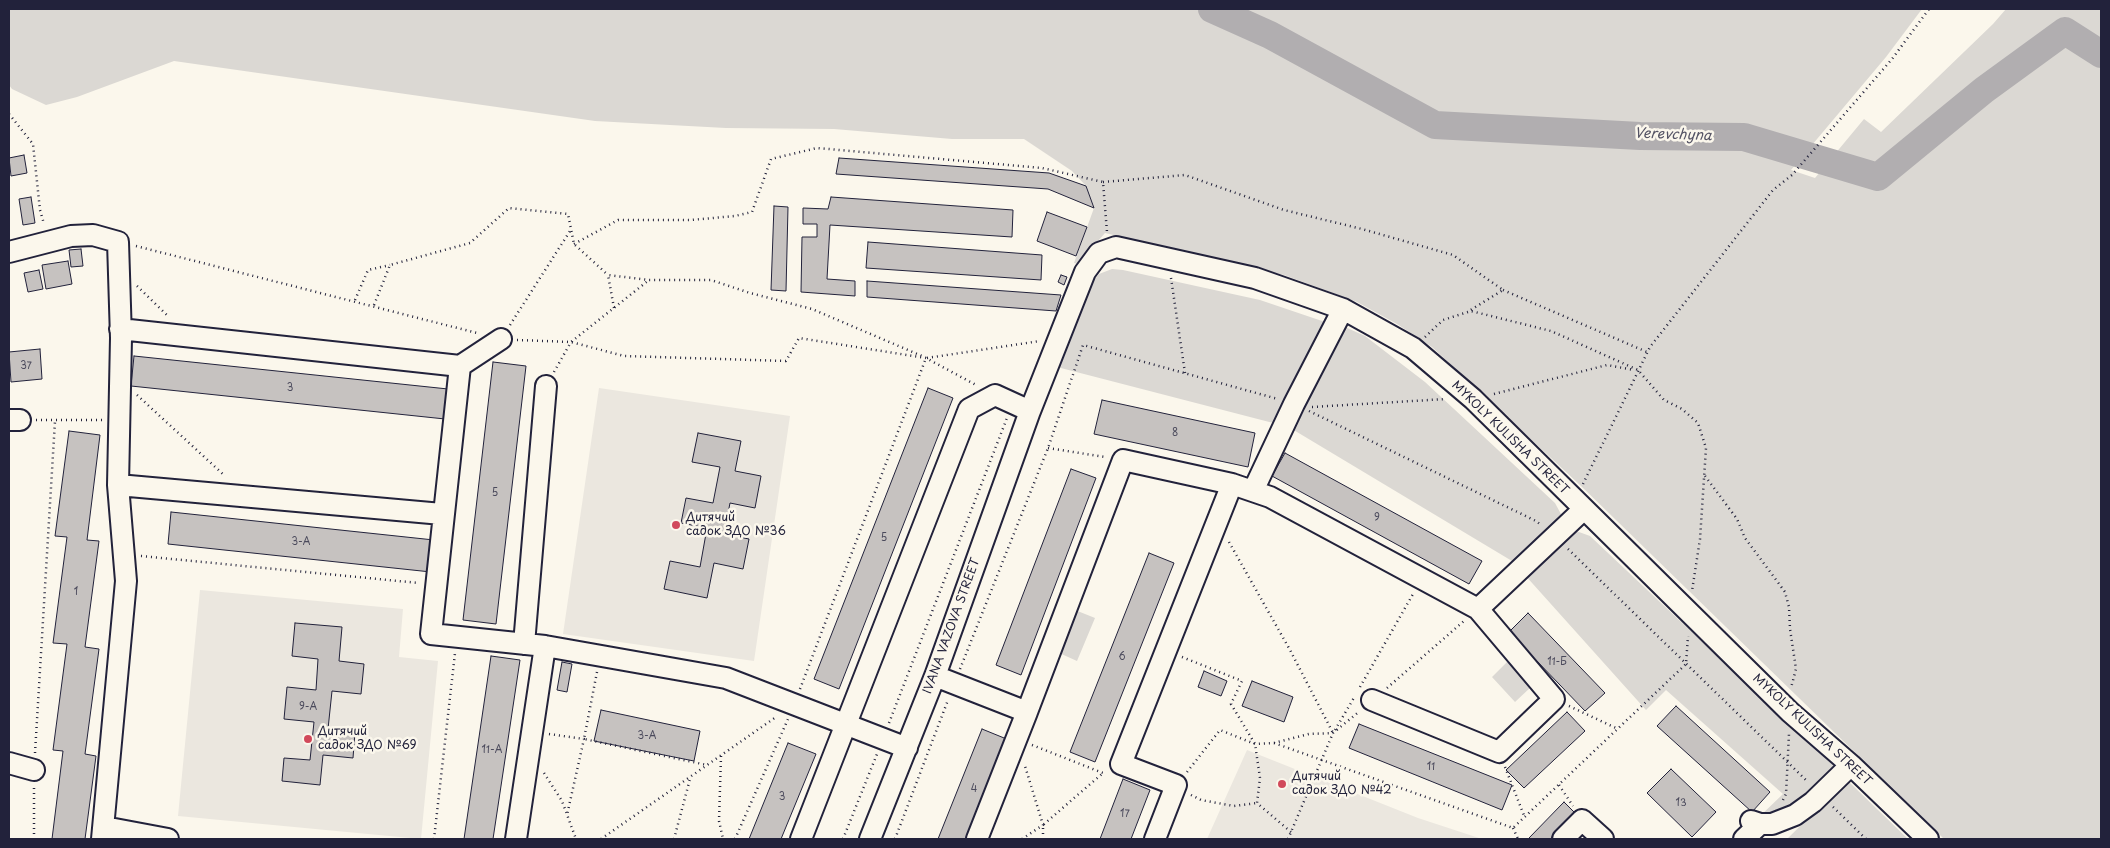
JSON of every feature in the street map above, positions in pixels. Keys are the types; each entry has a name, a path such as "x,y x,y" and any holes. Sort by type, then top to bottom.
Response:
{"street":[{"path":"9,252 50,243 71,236 93,235 118,242 120,329 118,485 126,581 103,833 168,839"},
{"name":"MYKOLY KULISHA STREET","path":"1108,248 1116,247 1255,278 1343,309 1413,348 1473,399 1790,712 1850,765 1928,839"},
{"path":"801,839 969,409 1012,403 1059,338 1085,272 1099,253 1108,248"},
{"path":"1253,491 1294,404 1343,309"},
{"path":"120,329 460,366 500,339"},
{"path":"460,366 430,634 545,646 726,678 907,748"},
{"path":"524,644 546,386"},
{"name":"IVANA VAZOVA STREET","path":"870,839 935,676 1012,403"},
{"path":"977,839 1123,460 1232,484 1270,497 1478,608 1554,699 1500,752 1372,700"},
{"path":"1155,839 1176,786 1112,769 1166,651 1232,484"},
{"path":"118,485 442,514"},
{"path":"1478,608 1555,537 1577,503"},
{"path":"516,839 545,646"},
{"path":"935,676 1027,712"},
{"path":"9,763 34,770"},
{"path":"1756,827 1795,815 1821,794 1850,765"},
{"path":"1562,839 1582,820 1603,839"}],"path":[{"path":"1577,503 1584,483 1647,352 1774,190 1792,175 1892,58 1929,9"},
{"path":"9,114 33,144 40,210 50,243"},
{"path":"574,244 618,220 691,220 735,216 752,212 771,159 817,148 1042,168 1102,182 1185,175 1284,210 1453,255 1503,290 1647,352"},
{"path":"1102,182 1108,248"},
{"path":"355,300 368,270 470,243 509,208 568,214 574,244 608,275 649,280 711,280 750,293 812,309 926,358 1012,403 843,839"},
{"path":"500,339 571,230"},
{"path":"118,242 355,300 500,339 571,342 624,356 786,361 799,338 926,358 1059,338"},
{"path":"1168,258 1185,373"},
{"path":"374,305 390,265"},
{"path":"608,275 614,308"},
{"path":"546,386 571,342 649,280"},
{"path":"133,282 189,336"},
{"path":"1413,348 1443,320 1467,312 1503,290"},
{"path":"1467,312 1471,311 1551,331 1638,370 1664,400 1682,409 1698,423 1706,448 1700,539 1689,611 1686,664 1513,828"},
{"path":"895,839 1048,448 1083,345 1294,404"},
{"path":"735,839 794,705 926,358"},
{"path":"1638,370 1608,365 1473,399 1421,399 1303,408 1536,521 1555,537 1866,839"},
{"path":"120,380 225,477"},
{"path":"14,420 119,419"},
{"path":"34,839 34,770 55,421"},
{"path":"1048,448 1123,460"},
{"path":"1704,475 1736,519 1745,538 1785,592 1789,607 1796,670 1790,690 1786,794 1756,827"},
{"path":"1217,521 1290,650 1334,733"},
{"path":"124,554 436,584"},
{"path":"1334,733 1422,577"},
{"path":"435,839 434,831 457,637"},
{"path":"1166,651 1242,681 1231,704 1255,744 1260,778 1257,803"},
{"path":"567,815 600,656"},
{"path":"1554,699 1618,729"},
{"path":"601,839 794,705"},
{"path":"1291,832 1257,803 1234,806 1201,800 1176,786 1220,730 1255,744 1274,743 1309,734 1334,733"},
{"path":"576,839 562,801 531,741 584,739 707,766"},
{"path":"1016,739 1112,769"},
{"path":"1274,743 1513,828 1518,839"},
{"path":"1500,752 1525,818"},
{"path":"721,756 719,821 724,839"},
{"path":"1024,764 1043,825 1043,839"},
{"path":"1022,839 1043,825 1112,769"},
{"path":"674,839 690,777"},
{"path":"1559,785 1582,820"}],"shaded area":[{"path":"9,9 1922,9 1886,57 1791,170 1815,178 1864,119 1881,132 1993,24 2006,9 2101,9 2101,839 1944,839 1581,486 1432,347 1397,324 1357,302 1284,275 1105,233 1078,264 1074,263 1094,208 1086,186 1072,171 1024,139 952,139 834,129 726,128 595,121 174,61 77,97 46,105 12,89 9,85"},
{"path":"1112,269 1260,300 1325,322 1327,332 1277,424 1057,367 1090,285 1099,274"},
{"path":"1345,327 1365,336 1425,382 1555,503 1562,516 1559,525 1517,564 1287,426 1336,333"},
{"name":"Дитячий садок ЗДО №36","path":"599,388 790,416 754,661 563,634"},
{"path":"1579,532 1590,536 1837,769 1794,810 1758,818 1783,794 1666,690 1646,710 1524,574 1569,533"},
{"name":"Дитячий садок ЗДО №69","path":"200,590 403,609 399,657 438,661 421,839 178,816"},
{"path":"1075,610 1095,618 1077,661 1057,652"},
{"path":"1507,662 1531,687 1515,702 1492,677"},
{"name":"Дитячий садок ЗДО №42","path":"1247,750 1418,818 1482,839 1207,839"},
{"path":"1847,780 1908,839 1787,839"}],"building":[{"path":"24,155 27,173 11,176 9,158"},
{"path":"839,158 1049,173 1086,186 1094,208 1048,189 836,174"},
{"path":"31,197 35,223 23,225 19,199"},
{"path":"831,197 1013,210 1012,237 830,225 827,279 855,281 855,296 801,292 802,237 817,237 817,224 803,224 803,208 828,209"},
{"path":"774,206 788,207 786,291 771,290"},
{"path":"1047,212 1087,227 1076,256 1037,241"},
{"path":"868,242 1042,255 1041,280 866,268"},
{"path":"81,249 83,266 71,267 69,250"},
{"path":"68,261 72,284 46,289 42,265"},
{"path":"39,270 43,289 28,292 24,273"},
{"path":"1061,275 1067,277 1064,285 1058,282"},
{"path":"867,281 1061,295 1056,311 867,297"},
{"path":"40,349 42,379 11,382 9,352"},
{"path":"134,356 448,389 445,419 131,386"},
{"path":"493,362 526,366 496,624 463,620"},
{"path":"928,388 953,398 839,689 814,679"},
{"path":"1102,400 1255,433 1248,467 1094,434"},
{"path":"69,431 100,435 87,540 99,541 85,647 99,649 85,754 96,756 85,839 52,839 63,751 53,750 67,644 53,643 67,537 55,536"},
{"path":"698,433 741,441 735,471 761,476 755,508 730,503 724,534 749,539 743,569 714,563 707,598 664,589 670,561 700,567 707,528 681,523 686,498 713,503 720,467 692,462"},
{"path":"1285,453 1482,561 1469,584 1272,476"},
{"path":"1071,469 1096,478 1021,675 996,665"},
{"path":"171,512 434,540 431,572 168,544"},
{"path":"1149,553 1174,563 1095,762 1070,752"},
{"path":"1528,613 1605,693 1585,711 1509,632"},
{"path":"295,623 342,627 339,661 364,664 361,694 332,691 328,729 355,732 353,758 323,755 320,785 282,781 284,758 310,760 314,722 284,719 287,687 316,690 318,659 292,656"},
{"path":"491,656 520,660 493,839 464,839"},
{"path":"562,662 572,664 567,692 557,690"},
{"path":"1204,671 1227,681 1221,696 1198,687"},
{"path":"1252,681 1293,697 1284,722 1242,706"},
{"path":"1676,706 1770,792 1752,812 1657,726"},
{"path":"601,710 700,731 694,761 594,741"},
{"path":"1567,712 1585,731 1524,788 1506,770"},
{"path":"1359,724 1512,785 1502,810 1349,748"},
{"path":"982,729 1009,740 969,839 938,839"},
{"path":"788,743 816,754 781,839 749,839"},
{"path":"1671,769 1716,812 1692,837 1647,793"},
{"path":"1123,779 1150,790 1131,839 1100,839"},
{"path":"1564,802 1576,814 1551,839 1530,839 1529,838"}],"waterway":[{"name":"Verevchyna","path":"1212,9 1270,35 1435,125 1640,136 1744,137 1878,177 1984,90 2065,31 2101,54"}],"place":[{"name":"Дитячий садок ЗДО №36","path":"676,525"},
{"name":"Дитячий садок ЗДО №69","path":"308,739"},
{"name":"Дитячий садок ЗДО №42","path":"1282,784"}]}
